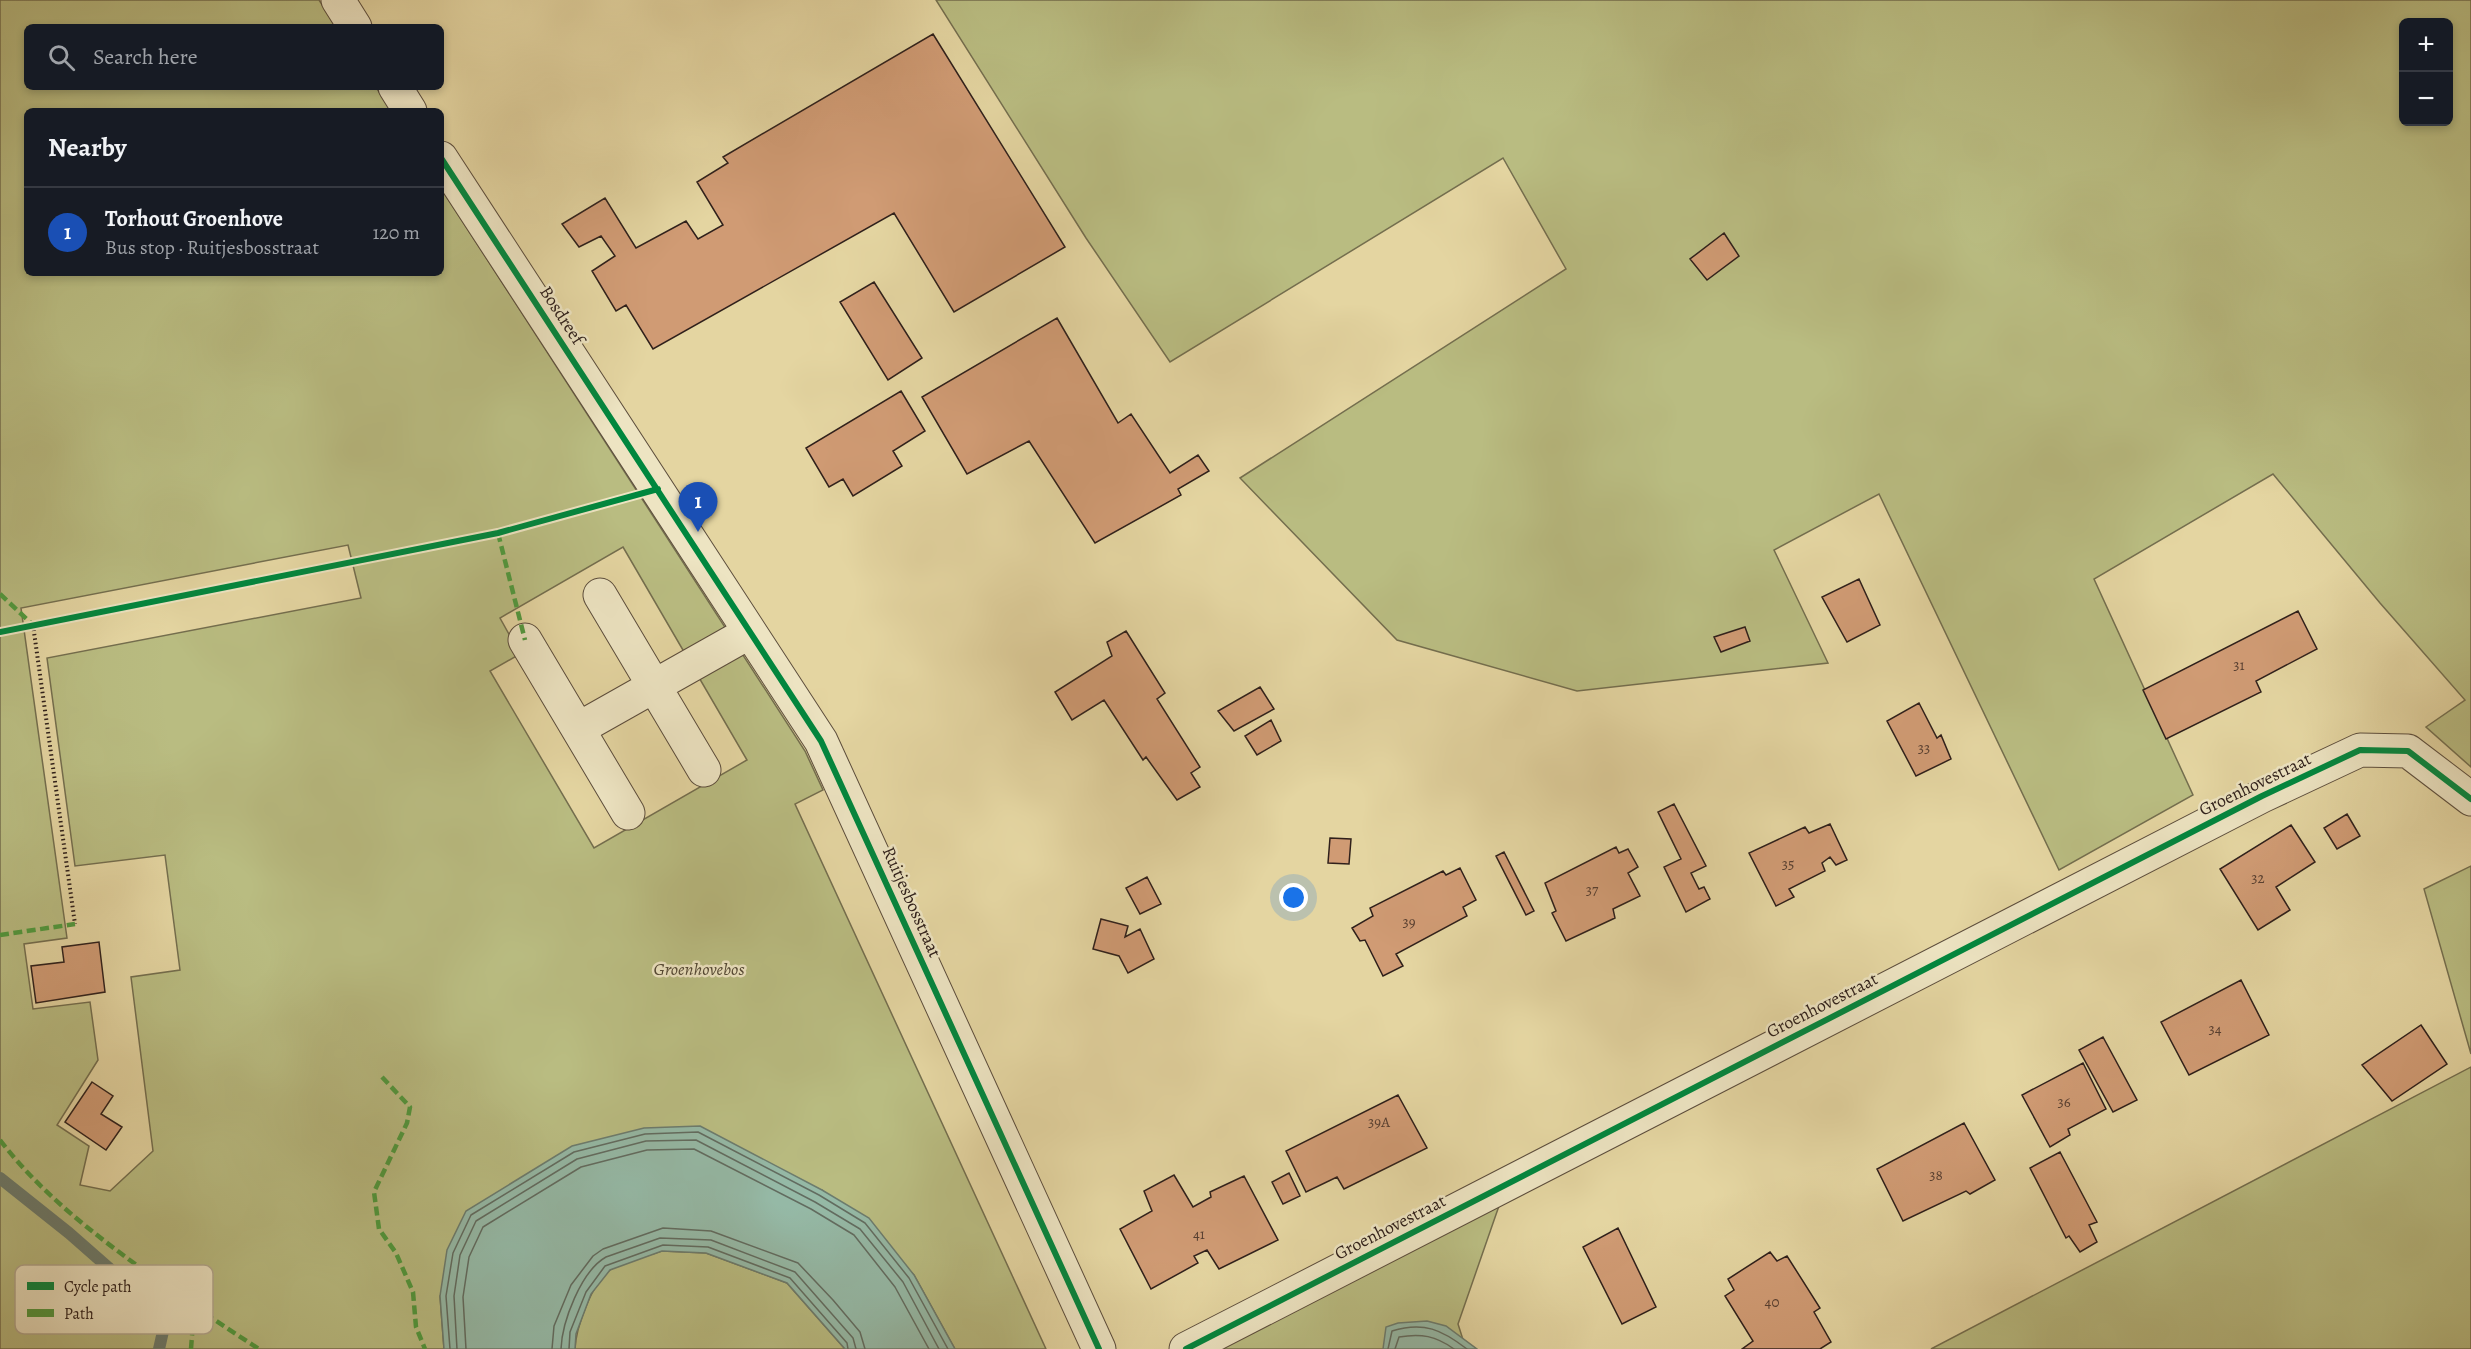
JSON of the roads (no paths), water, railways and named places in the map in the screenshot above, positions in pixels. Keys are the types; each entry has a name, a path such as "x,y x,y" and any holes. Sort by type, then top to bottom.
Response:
{"street":[{"path":"338,0 353,24"},
{"path":"397,90 408,108"},
{"name":"Bosdreef","path":"444,163 658,489"},
{"name":"Ruitjesbosstraat","path":"658,489 821,741 1099,1349"},
{"path":"600,595 704,770"},
{"path":"578,729 750,632"},
{"path":"525,640 628,813"},
{"name":"Groenhovestraat","path":"1186,1349 2252,801 2360,750 2408,751 2471,799"}],"water":[{"path":"700,1126 822,1190 869,1218 914,1275 955,1349 845,1349 787,1283 706,1253 662,1251 610,1270 591,1294 576,1334 575,1349 444,1349 440,1296 447,1250 466,1211 572,1146 644,1128"},
{"path":"1427,1321 1446,1326 1477,1349 1383,1349 1386,1327 1398,1323"}],"waterway":[{"path":"0,1178 105,1265"},
{"path":"159,1349 162,1334"}],"place":[{"name":"Torhout Groenhove","path":"698,532"}],"park label":[{"name":"Groenhovebos","path":"699,969"}]}
